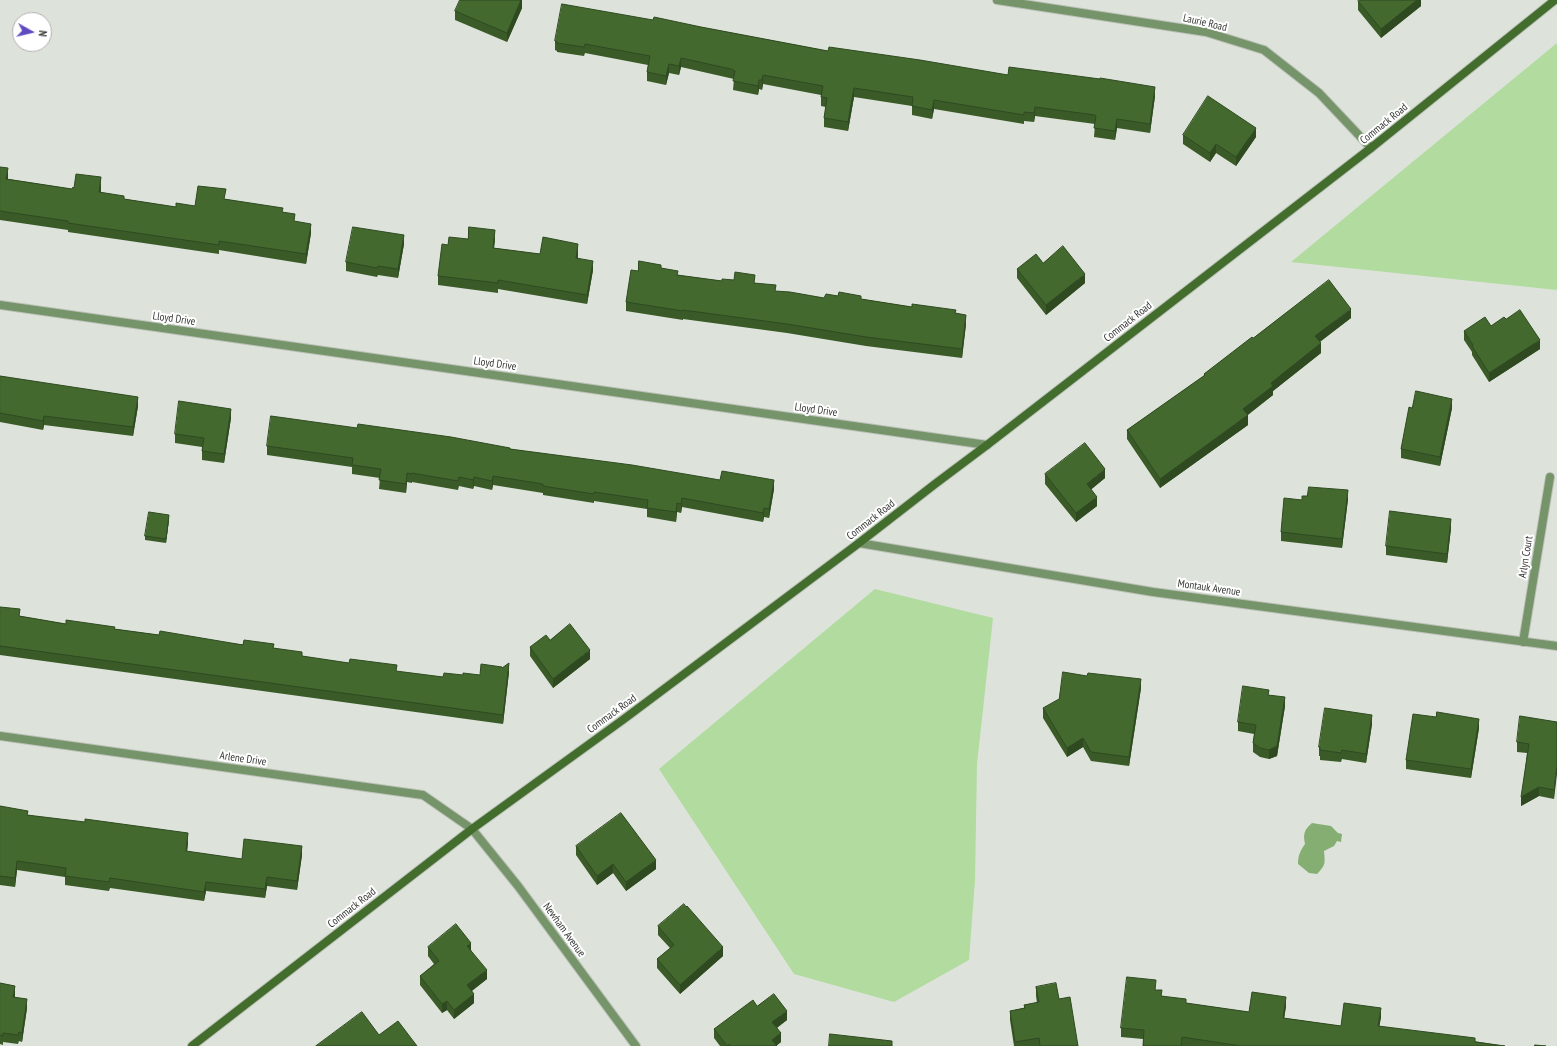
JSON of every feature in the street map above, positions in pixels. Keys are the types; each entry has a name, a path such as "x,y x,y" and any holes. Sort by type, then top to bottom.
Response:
{"street":[{"name":"Laurie Road","path":"997,0 1206,32 1264,50 1318,93 1371,148"},
{"name":"Commack Road","path":"192,1046 472,829 624,719 987,445 1371,148 1555,0"},
{"name":"Lloyd Drive","path":"0,305 987,445"},
{"name":"Arlyn Court","path":"1523,642 1550,477"},
{"name":"Montauk Avenue","path":"859,543 1153,592 1557,646"},
{"name":"Arlene Drive","path":"0,736 423,795 472,829"},
{"name":"Newham Avenue","path":"472,829 518,886 636,1046"}],"shaded area":[{"path":"1557,43 1557,290 1291,262"},
{"path":"875,589 993,618 977,764 975,880 969,960 894,1002 794,974 659,769"},
{"path":"1312,823 1331,826 1338,833 1342,834 1341,842 1337,841 1334,846 1324,851 1324,864 1317,874 1309,873 1298,864 1298,858 1305,844 1305,832"}],"building":[{"path":"460,0 521,0 507,33 455,11"},
{"path":"1417,0 1381,29 1358,1"},
{"path":"562,4 653,20 654,17 828,51 829,47 920,60 1008,75 1009,67 1100,78 1155,87 1150,124 1117,119 1115,131 1094,128 1095,115 1035,107 1034,113 1024,112 1024,115 934,100 932,110 912,106 913,97 854,88 848,122 824,118 827,98 821,97 823,86 763,75 762,80 759,80 758,86 733,81 735,71 731,69 681,58 679,66 669,64 666,76 647,72 650,56 585,44 584,47 557,43 555,41"},
{"path":"1208,96 1256,128 1236,157 1216,144 1210,153 1183,135"},
{"path":"0,167 8,168 6,179 72,189 73,187 74,188 76,174 101,177 99,192 124,196 124,199 176,207 176,203 195,206 198,186 226,189 224,199 283,208 282,212 295,214 294,221 311,224 306,254 219,241 219,245 68,223 68,221 0,211"},
{"path":"353,227 404,235 398,269 378,266 377,268 346,262"},
{"path":"469,227 495,230 493,248 540,254 543,237 578,244 576,258 593,261 587,295 498,280 498,283 438,276 442,244 448,245 449,237 468,239"},
{"path":"1063,246 1085,274 1046,305 1017,269 1036,254 1043,263"},
{"path":"639,261 661,265 661,268 678,271 677,275 722,281 722,279 734,280 735,272 755,275 754,283 776,285 775,291 824,298 826,294 838,296 839,292 861,296 861,299 912,307 912,304 956,310 955,313 966,315 962,349 866,337 787,324 683,311 626,302 631,270 638,271"},
{"path":"1329,280 1351,309 1315,336 1321,343 1271,383 1273,386 1243,409 1248,415 1160,479 1127,430 1205,375 1204,374 1252,337 1253,338"},
{"path":"1520,310 1540,340 1489,373 1464,331 1485,317 1491,326 1504,317 1506,319"},
{"path":"0,376 138,397 133,427 44,416 43,421 0,413"},
{"path":"1416,391 1452,399 1440,457 1401,449 1409,407 1412,408"},
{"path":"179,401 231,409 224,454 202,451 204,438 175,434"},
{"path":"271,416 357,428 358,424 451,437 510,449 632,465 720,480 722,471 774,480 769,509 764,508 763,513 682,498 681,504 677,503 676,512 647,508 648,500 594,492 594,494 493,476 492,481 474,477 473,480 459,477 458,481 407,473 406,484 379,480 381,469 352,465 353,458 267,446"},
{"path":"1085,443 1105,469 1087,484 1097,497 1076,513 1045,474"},
{"path":"1309,487 1348,490 1342,539 1281,532 1284,498 1302,500 1302,496 1307,496"},
{"path":"1390,511 1451,519 1447,554 1386,546"},
{"path":"149,512 169,515 166,539 145,536"},
{"path":"0,607 20,609 19,616 66,624 66,620 115,627 114,629 159,635 160,631 243,645 244,640 274,644 273,648 302,652 302,656 349,663 350,659 397,665 396,671 443,677 444,673 480,675 481,664 502,668 509,663 503,715 0,646"},
{"path":"570,624 590,650 553,679 530,647 546,635 550,640"},
{"path":"1063,672 1087,676 1088,673 1141,679 1129,757 1091,752 1083,738 1067,748 1043,708 1059,699"},
{"path":"1243,686 1269,690 1268,695 1285,697 1277,746 1269,750 1260,748 1253,743 1256,725 1238,722"},
{"path":"1325,708 1372,715 1366,754 1342,750 1341,753 1320,750 1319,747"},
{"path":"1437,712 1479,719 1471,769 1406,760 1413,714 1436,717"},
{"path":"1520,716 1557,722 1557,765 1554,790 1539,787 1521,797 1529,744 1517,742"},
{"path":"0,806 28,811 27,815 85,822 85,819 188,833 186,851 242,859 244,839 302,846 297,881 267,877 265,889 206,882 204,892 110,878 109,882 65,876 66,868 17,861 15,878 0,876"},
{"path":"621,813 656,860 626,882 613,864 597,876 576,846"},
{"path":"684,904 723,947 680,985 657,959 674,945 658,926"},
{"path":"456,924 471,943 467,946 487,970 467,985 474,994 454,1010 447,1001 442,1004 420,976 439,961 428,947"},
{"path":"1127,977 1156,980 1155,990 1162,990 1161,996 1186,999 1186,1003 1249,1012 1252,992 1286,997 1283,1018 1341,1026 1344,1003 1381,1008 1378,1026 1475,1038 1475,1042 1505,1046 1241,1046 1182,1037 1181,1046 1143,1046 1144,1030 1121,1028"},
{"path":"0,983 15,986 13,997 27,999 22,1033 19,1032 18,1035 3,1033 3,1036 0,1035"},
{"path":"1056,983 1059,999 1070,997 1078,1046 1040,1046 1039,1038 1015,1042 1010,1011 1025,1008 1024,1005 1039,1002 1036,987"},
{"path":"774,994 787,1011 772,1022 781,1033 772,1040 777,1046 730,1046 729,1044 727,1046 714,1029 753,1000 757,1006"},
{"path":"362,1012 379,1035 398,1021 417,1046 316,1046"},
{"path":"830,1034 892,1041 892,1046 829,1046"}]}
